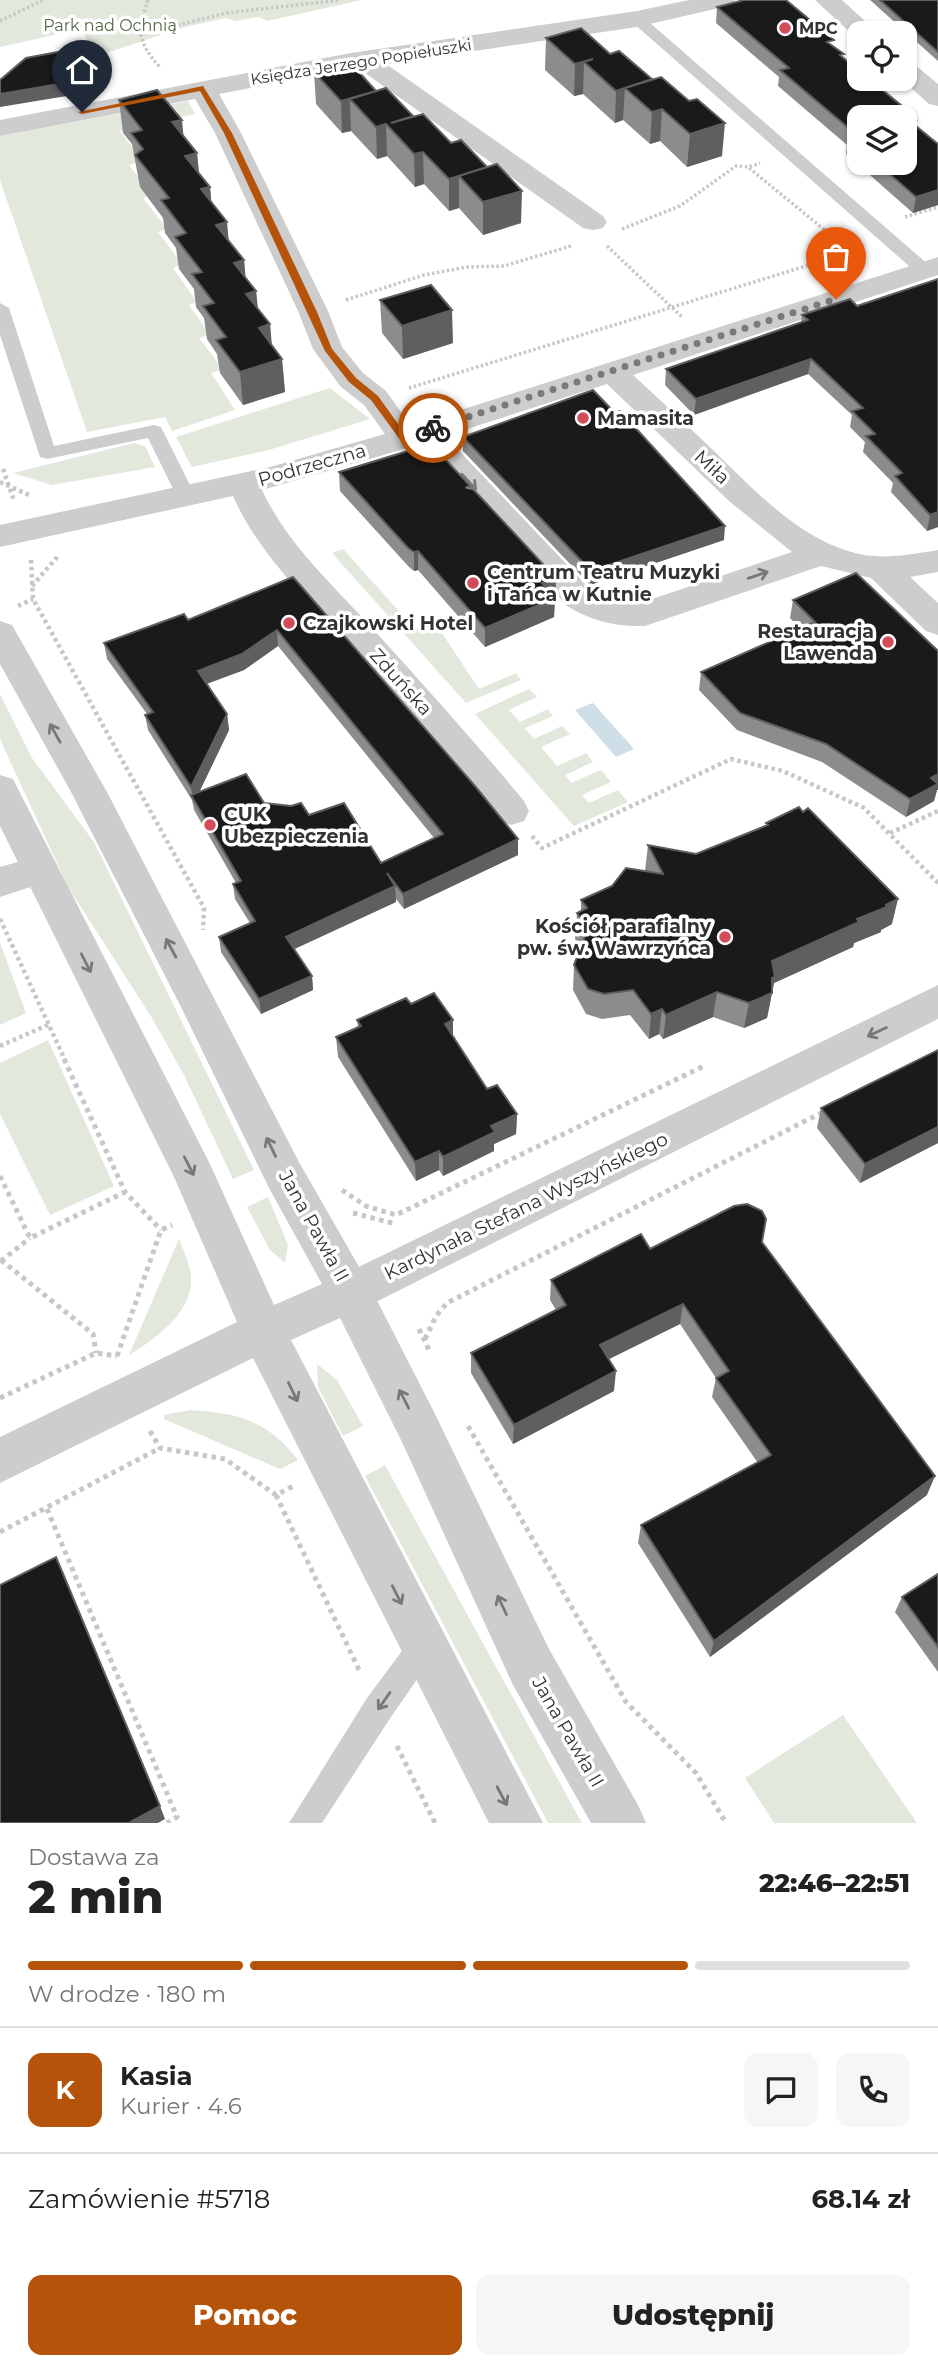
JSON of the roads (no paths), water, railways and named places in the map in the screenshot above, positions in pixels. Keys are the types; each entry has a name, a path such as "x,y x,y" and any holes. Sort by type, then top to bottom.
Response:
{"street":[{"name":"Księdza Jerzego Popiełuszki","path":"0,128 363,59 637,19 723,0"},
{"path":"827,0 851,21"},
{"path":"363,59 601,231"},
{"path":"917,80 938,98"},
{"path":"197,90 228,133 328,349 352,380 414,435 579,598 596,609 620,616 645,614 820,554"},
{"name":"Podrzeczna","path":"0,536 244,485 414,435 931,268"},
{"name":"Miła","path":"611,371 779,530 820,554 849,564 881,569 906,568 938,561"},
{"name":"Zduńska","path":"244,485 254,513 290,558 438,722 512,811"},
{"path":"881,569 938,623"},
{"name":"Jana Pawła II","path":"0,633 102,816 284,1175 350,1293 418,1427 531,1667 620,1823"},
{"path":"0,789 194,1175 263,1331 517,1823"},
{"path":"0,882 39,870"},
{"name":"Kardynała Stefana Wyszyńskiego","path":"0,1461 263,1331 350,1293 938,1002"}],"lane":[{"path":"637,19 872,224 931,268"},
{"path":"0,308 47,453 154,431 186,497"},
{"path":"304,1823 378,1709 424,1646"}],"place":[{"name":"MPC","path":"785,28"},
{"name":"Mamasita","path":"583,418"},
{"name":"Centrum Teatru Muzyki i Tańca w Kutnie","path":"473,583"},
{"name":"Czajkowski Hotel","path":"289,623"},
{"name":"Restauracja Lawenda","path":"888,642"},
{"name":"CUK Ubezpieczenia","path":"210,825"},
{"name":"Kościół parafialny pw. św. Wawrzyńca","path":"725,937"}],"park label":[{"name":"Park nad Ochnią","path":"110,25"}]}
